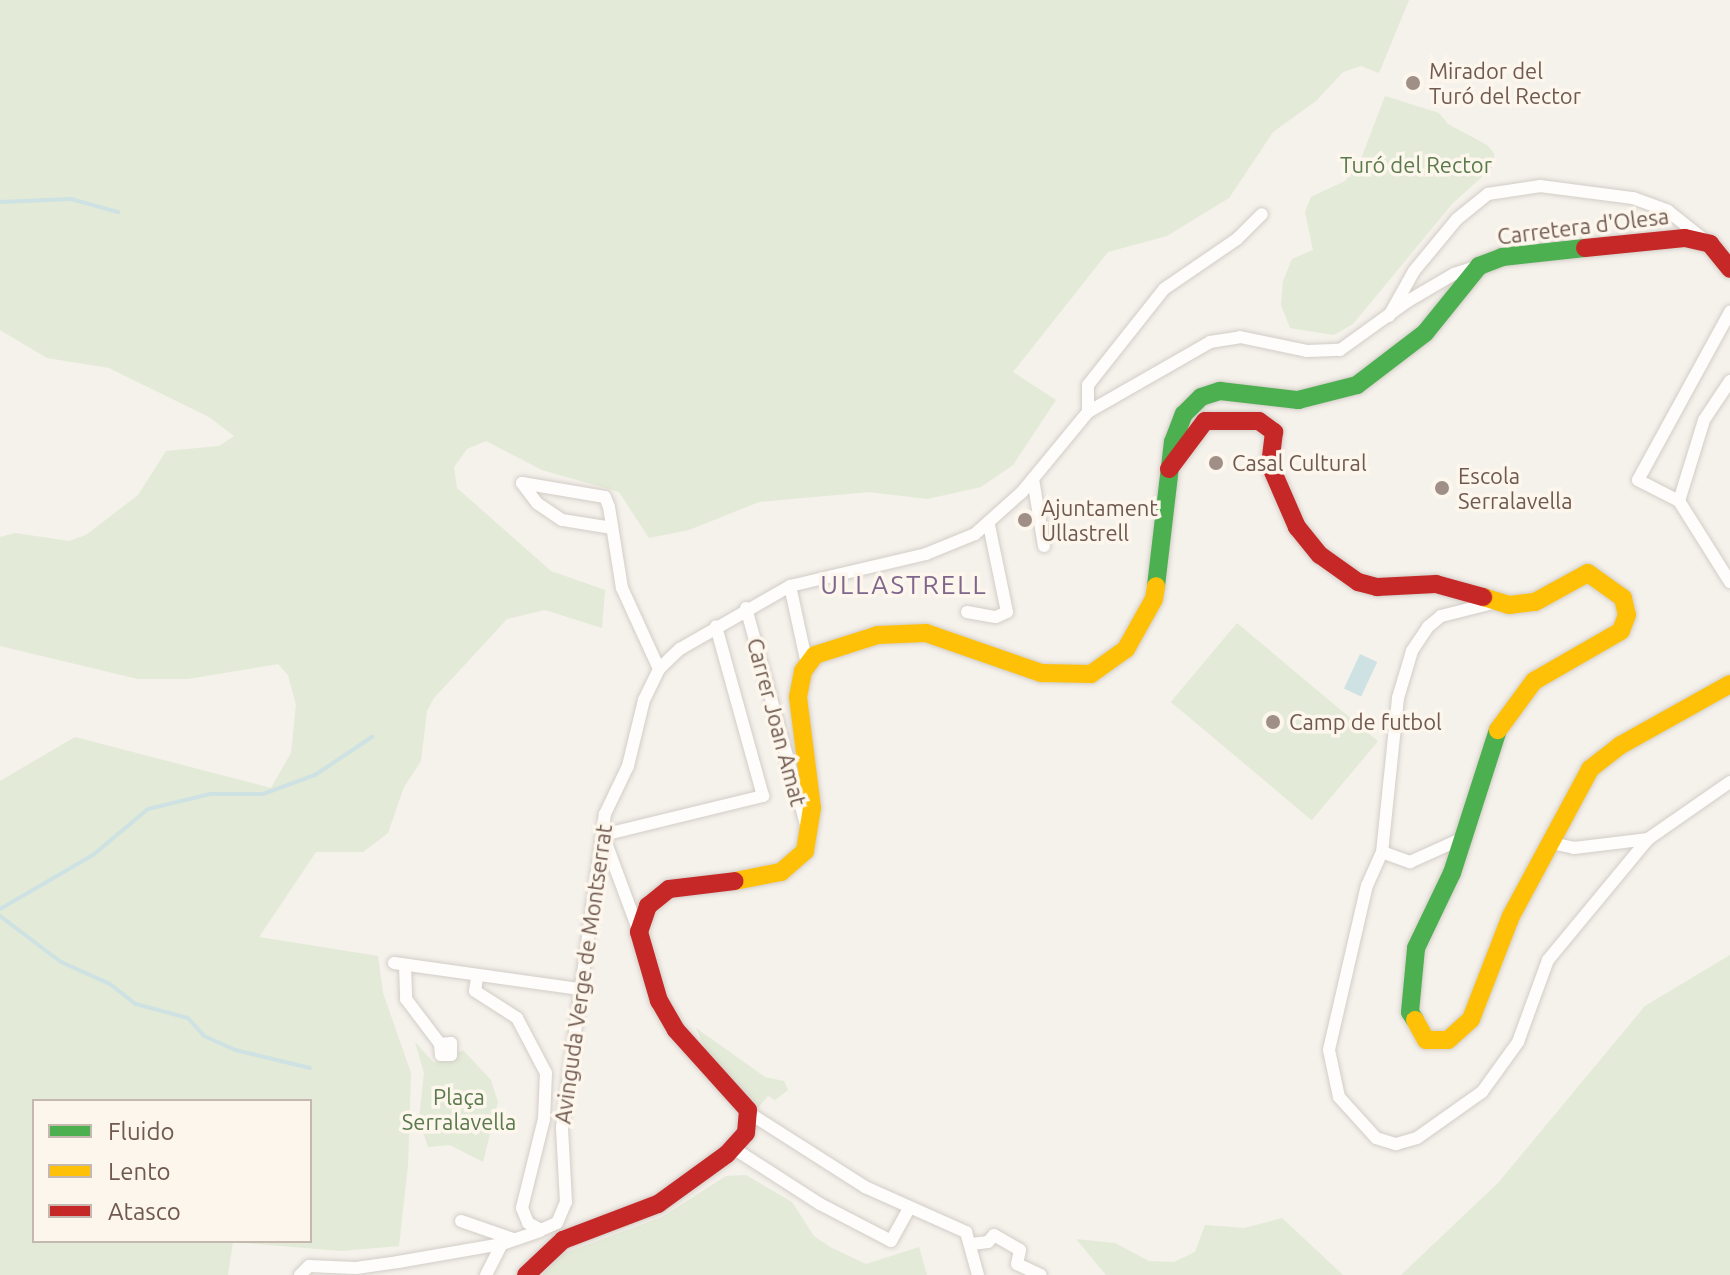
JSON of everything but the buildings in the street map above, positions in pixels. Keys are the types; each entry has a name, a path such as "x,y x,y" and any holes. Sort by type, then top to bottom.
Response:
{"street":[{"path":"1389,318 1414,271 1457,219 1488,194 1540,186 1633,198 1668,211 1710,244 1730,269"},
{"path":"1088,412 1088,385 1164,289 1237,239 1262,214"},
{"name":"Carretera d'Olesa","path":"807,664 844,645 915,633 948,638 1041,673 1081,676 1100,670 1126,649 1154,599 1169,469 1178,426 1201,397 1220,391 1298,400 1357,385 1425,333 1479,266 1512,255 1685,238 1710,244"},
{"path":"612,528 562,520 537,503 522,483 605,497 612,528 622,588 659,669 716,626 790,586 926,554 989,525 1033,479 1088,412 1224,338 1326,352 1358,342 1454,274 1479,266"},
{"path":"1730,312 1638,480 1679,501 1730,582"},
{"path":"1679,501 1690,454 1728,389"},
{"path":"1169,469 1205,421 1259,421 1274,432 1270,465 1297,527 1341,571 1377,587 1436,584 1493,603"},
{"path":"1033,479 1044,546"},
{"path":"967,612 996,617 1007,612 989,525"},
{"path":"1730,684 1621,745 1590,769 1511,916 1471,1019 1456,1036 1432,1041 1420,1034 1411,1020 1412,969 1422,928 1452,873 1493,739 1514,702 1548,670 1626,624 1623,598 1588,573 1579,573 1535,602 1493,603 1441,616 1412,651 1391,732 1382,852 1367,885 1337,1000 1329,1068 1339,1097 1354,1118 1383,1142 1396,1144 1417,1138 1465,1109 1497,1073 1518,1042 1548,960 1648,839 1730,782"},
{"path":"639,932 648,906 669,889 781,872 800,857 809,836 812,795 798,697 807,664 790,586"},
{"name":"Carrer Joan Amat","path":"746,608 809,836"},
{"path":"716,626 763,796 603,835 639,932 645,967 670,1022 749,1113 909,1208 949,1221 972,1244 978,1275"},
{"name":"Avinguda Verge de Montserrat","path":"541,1230 557,1223 566,1202 562,1127 578,989 607,806 628,766 644,700 659,669"},
{"path":"1382,852 1410,862 1461,839"},
{"path":"1551,843 1574,848 1648,839"},
{"path":"440,1044 406,999 399,964 477,978 578,989"},
{"path":"477,978 475,991 517,1018 546,1073 544,1119 522,1208 528,1223 541,1230 578,1234"},
{"path":"526,1275 556,1244 658,1204 733,1148 746,1133 749,1113"},
{"path":"733,1148 810,1198 891,1241 909,1208"},
{"path":"461,1221 508,1242"},
{"path":"300,1275 309,1266 395,1269 508,1242 541,1230"},
{"path":"972,1244 988,1242 994,1235 1020,1250 1017,1264 1041,1275"},
{"path":"486,1275 508,1242"}],"green space":[{"path":"0,0 1409,0 1379,73 1361,66 1343,72 1316,101 1273,132 1229,198 1167,236 1108,252 1013,372 1056,400 1013,465 981,487 927,499 869,492 759,502 689,530 649,538 619,492 542,470 486,441 467,449 454,467 457,488 551,571 605,590 602,628 545,610 507,619 434,698 427,711 421,761 404,787 388,833 363,852 316,852 259,937 378,956 383,993 411,1073 408,1165 399,1246 341,1251 245,1243 312,1243 312,1099 32,1099 32,1243 233,1243 228,1275 0,1275 0,781 75,737 271,788 291,753 296,705 288,675 278,664 188,679 138,679 0,646 0,537 15,533 69,541 86,535 138,495 166,451 219,446 234,436 209,417 109,368 47,358 0,330"},
{"name":"Turó del Rector","path":"1385,96 1439,113 1448,124 1487,145 1494,153 1494,166 1453,203 1353,324 1334,335 1290,328 1281,305 1283,281 1292,259 1313,250 1305,212 1311,197 1345,181 1359,164"},
{"name":"Camp de futbol","path":"1237,623 1378,741 1312,820 1171,702"},
{"path":"1730,955 1730,1275 1401,1275 1498,1183 1645,1006"},
{"path":"696,1028 765,1077 784,1081 788,1090 775,1100 768,1096 758,1108 706,1051"},
{"name":"Plaça Serralavella","path":"415,1042 434,1063 463,1050 491,1080 498,1102 483,1162 450,1145 428,1147 419,1120 424,1073"},
{"path":"746,1175 792,1202 814,1236 830,1247 866,1264 919,1247 927,1275 542,1275 562,1254 662,1217 726,1176"},
{"path":"1282,1218 1343,1275 1106,1275 1076,1239 1115,1243 1149,1261 1174,1262 1195,1252 1205,1225 1244,1228"}],"shaded area":[{"path":"1360,654 1377,662 1361,696 1344,688"}],"waterway":[{"path":"0,202 71,199 118,212"},
{"path":"0,909 93,855 148,809 210,794 263,794 315,775 372,737"},
{"path":"0,916 61,962 110,984 136,1004 188,1018 204,1036 235,1050 310,1068"}],"traffic: fast":[{"path":"1156,586 1173,442 1184,414 1201,397 1220,391 1298,400 1357,385 1425,333 1479,266 1502,257 1585,248"},
{"path":"1415,1020 1410,1012 1416,948 1452,873 1498,730"}],"traffic: slow":[{"path":"1483,597 1509,605 1535,602 1588,573 1623,598 1627,615 1621,631 1534,681 1498,730"},
{"path":"735,881 781,872 805,851 812,808 798,697 803,671 815,655 878,635 926,633 1041,673 1091,674 1126,649 1154,599 1156,586"},
{"path":"1415,1020 1426,1040 1448,1040 1471,1019 1511,916 1590,769 1621,745 1730,684"}],"traffic: jam":[{"path":"1585,248 1685,238 1710,244 1730,269"},
{"path":"1169,469 1205,421 1259,421 1274,432 1270,465 1297,527 1320,555 1358,582 1377,587 1436,584 1483,597"},
{"path":"526,1275 563,1240 658,1204 727,1154 746,1133 748,1110 676,1030 659,1001 639,932 648,906 669,889 735,881"}],"place":[{"name":"Mirador del Turó del Rector","path":"1413,83"},
{"name":"Casal Cultural","path":"1216,463"},
{"name":"Escola Serralavella","path":"1442,488"},
{"name":"Ajuntament Ullastrell","path":"1025,520"},
{"name":"Camp de futbol","path":"1273,722"}],"district":[{"name":"ULLASTRELL","path":"904,585"}]}
